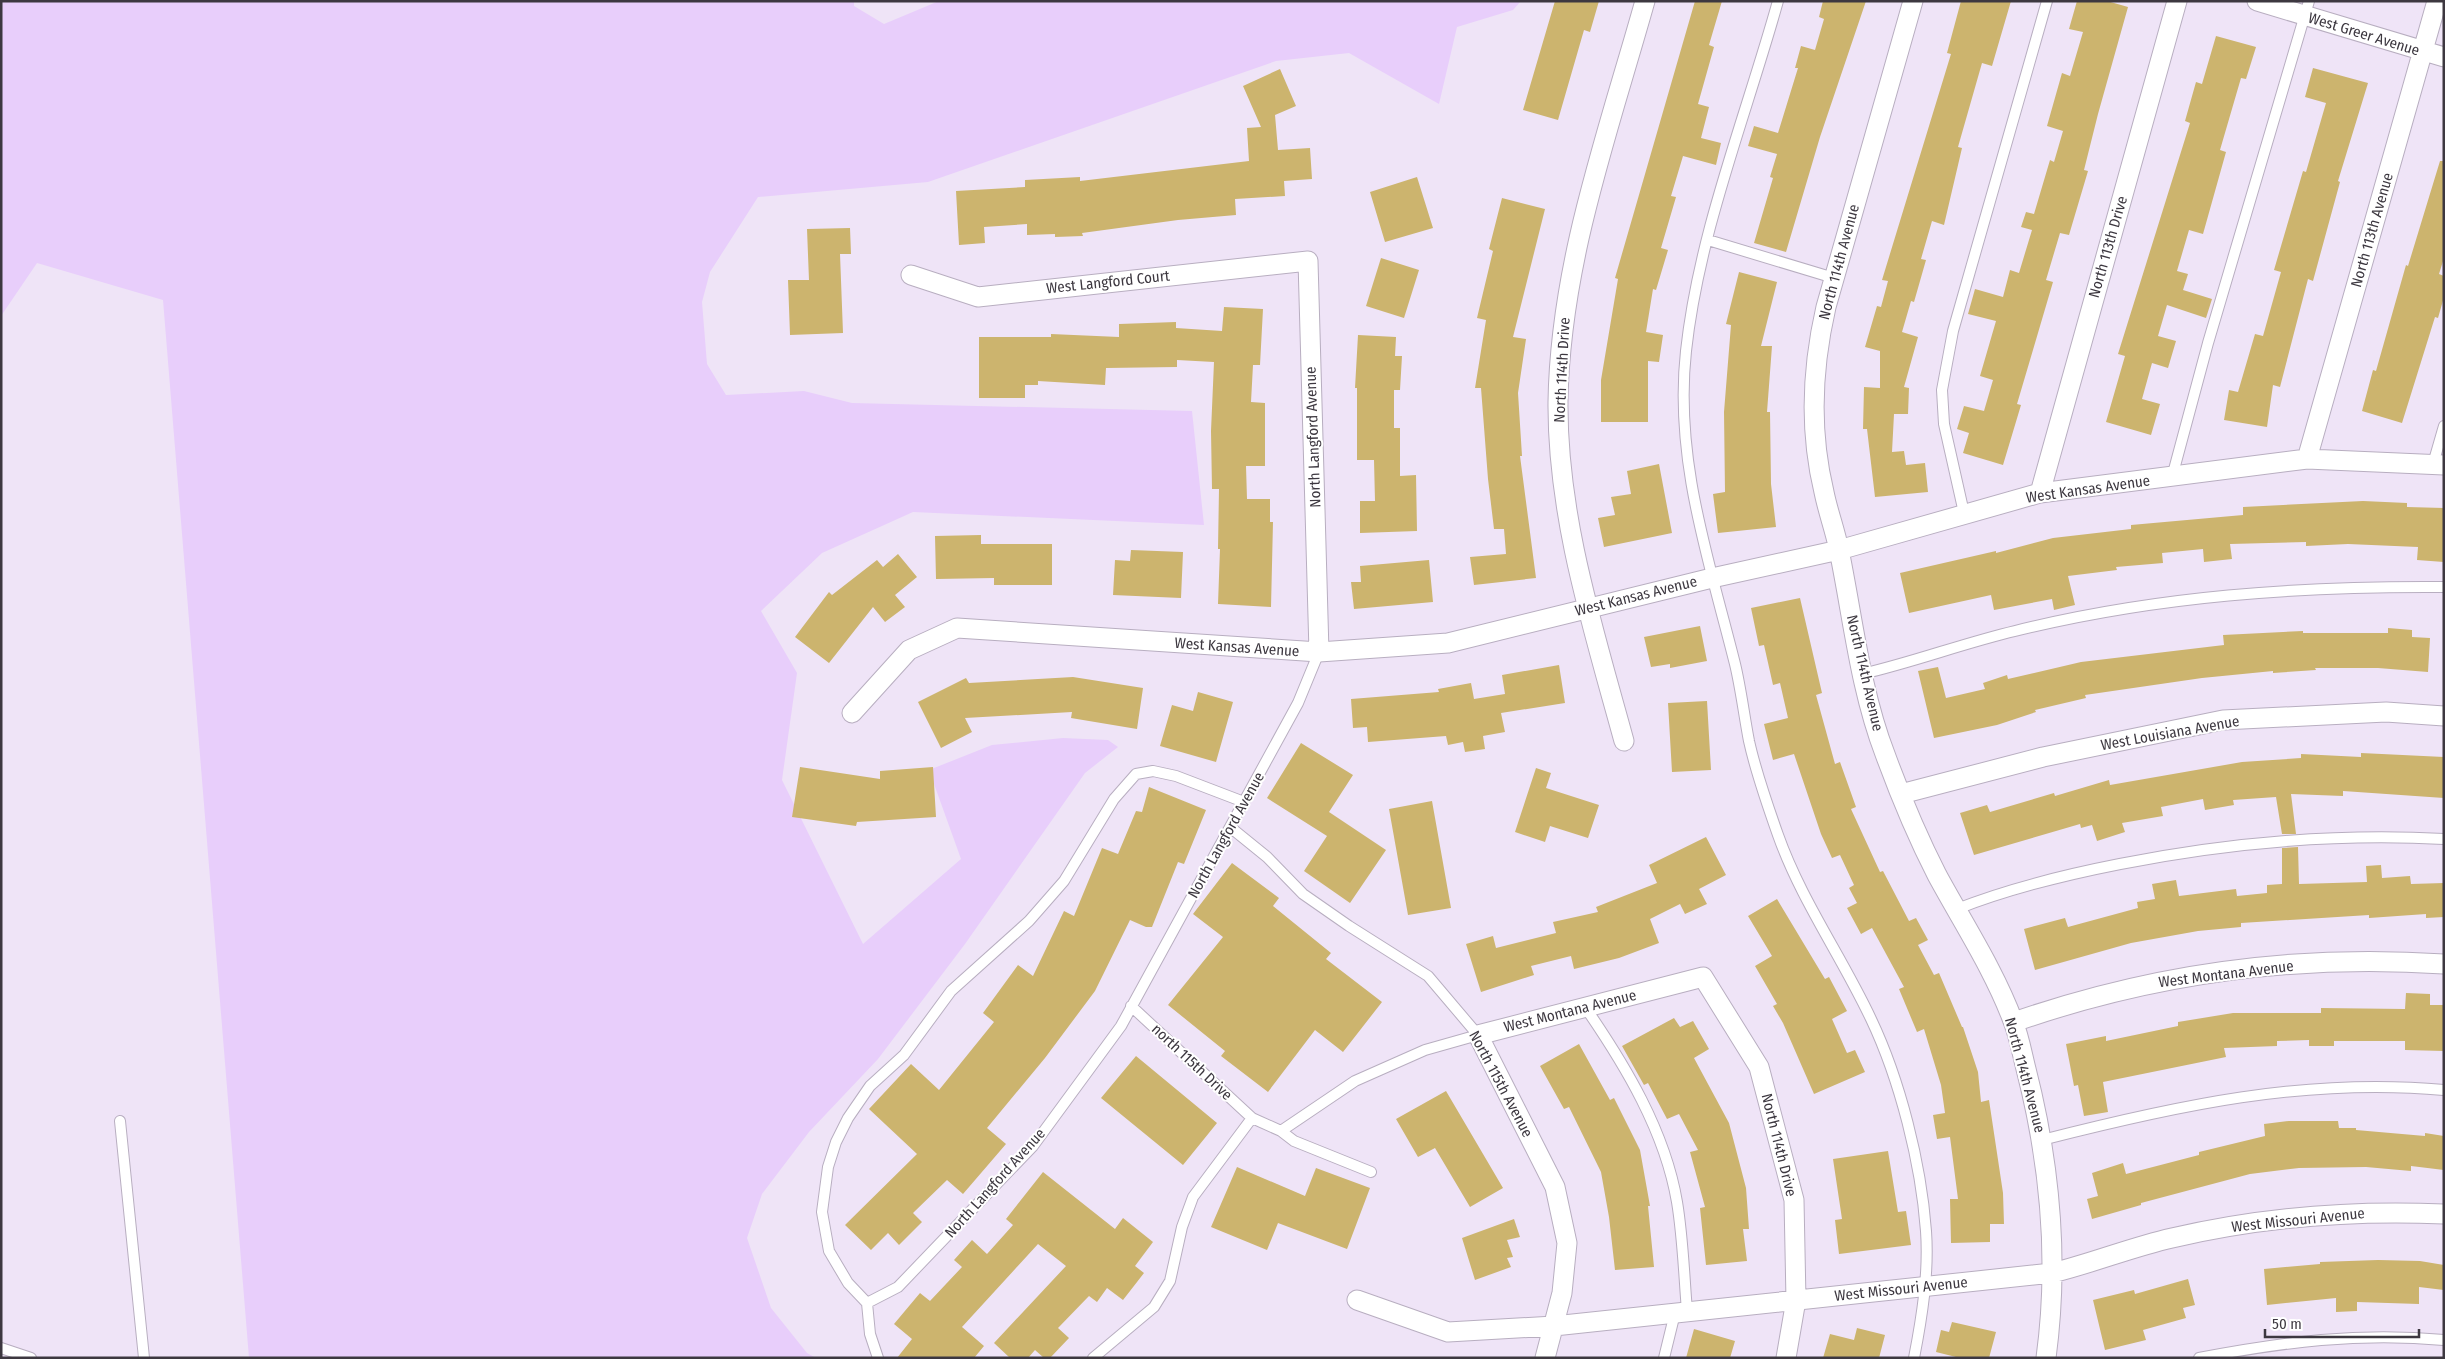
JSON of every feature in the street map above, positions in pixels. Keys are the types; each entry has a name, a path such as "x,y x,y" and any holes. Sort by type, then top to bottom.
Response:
{"street":[{"name":"North 114th Drive","path":"1624,741 1588,608 1565,496 1559,423 1559,362 1570,274 1646,1"},
{"name":"North 114th Avenue","path":"1913,1 1834,278 1819,339 1814,378 1813,410 1823,491 1839,550 1871,714 1922,844 1984,958 2014,1022 2042,1140 2052,1273 2052,1306 2046,1358"},
{"name":"North 113th Drive","path":"2040,493 2177,1"},
{"name":"West Greer Avenue","path":"2256,1 2307,8 2444,57"},
{"name":"North 113th Avenue","path":"2307,459 2437,1"},
{"name":"West Langford Court","path":"911,275 978,296 1308,260"},
{"name":"North Langford Avenue","path":"1308,260 1319,652"},
{"name":"West Kansas Avenue","path":"852,713 909,650 957,628 1319,652 1448,643 1712,578 1839,550 2040,493 2307,459 2438,464"},
{"name":"West Louisiana Avenue","path":"1901,794 2043,757 2223,720 2386,712 2444,716"},
{"name":"West Montana Avenue","path":"2014,1022 2134,987 2227,971 2335,962 2444,964"},
{"name":"North 114th Drive","path":"1703,977 1759,1067 1794,1200 1796,1300 1786,1358"},
{"name":"West Montana Avenue","path":"1478,1035 1703,977"},
{"name":"North 115th Avenue","path":"1478,1035 1555,1187 1567,1244 1562,1293 1545,1358"},
{"name":"West Missouri Avenue","path":"1357,1300 1448,1332 1554,1326 2052,1273 2089,1264 2170,1238 2242,1223 2320,1214 2391,1212 2444,1214"}],"lane":[{"path":"1778,1 1708,240 1690,318 1686,354 1684,408 1690,485 1712,578 1736,666 1754,761 1779,839 1807,899 1870,1017 1896,1084 1920,1191 1926,1231 1924,1286 1920,1326 1914,1358"},
{"path":"1964,513 1944,424 1942,390 1953,331 2047,1"},
{"path":"2172,476 2208,343 2307,8"},
{"path":"1708,240 1834,278"},
{"path":"2438,464 2444,426"},
{"path":"1862,674 1905,664 2015,631 2158,602 2278,590 2444,587"},
{"name":"North Langford Avenue","path":"867,1303 898,1287 1033,1146 1121,1026 1298,703 1319,652"},
{"path":"878,1358 870,1334 867,1303 848,1282 829,1251 822,1212 828,1167 836,1142 848,1118 870,1086 904,1055 951,992 1029,920 1064,881 1114,799 1136,774 1153,771 1176,776 1244,802"},
{"name":"North 115th Avenue","path":"1230,827 1267,857 1304,894 1349,926 1428,976 1478,1035"},
{"path":"1957,909 1992,895 2066,874 2182,852 2315,839 2444,839"},
{"name":"north 115th Drive","path":"1132,1006 1252,1118"},
{"path":"1585,1007 1606,1037 1639,1095 1663,1148 1677,1201 1681,1312 1664,1358"},
{"name":"West Montana Avenue","path":"1281,1131 1355,1081 1425,1050 1478,1035"},
{"path":"2042,1140 2146,1114 2235,1097 2311,1089 2444,1090"},
{"path":"1093,1358 1154,1307 1170,1281 1182,1227 1193,1197 1252,1118 1281,1131 1294,1142 1371,1172"},
{"path":"120,1121 144,1358"},
{"path":"2200,1358 2270,1344 2345,1337 2400,1336 2444,1340"},
{"path":"1,1348 30,1358"}],"shaded area":[{"path":"1,1 854,1 854,6 884,24 939,1 1521,1 1513,10 1457,27 1439,104 1349,53 1276,61 928,182 758,197 710,272 702,302 707,364 726,395 804,391 852,403 1192,411 1204,525 913,512 822,553 761,611 797,673 782,780 863,944 961,859 929,770 992,745 1063,738 1108,740 1118,747 1085,773 965,944 878,1059 809,1132 762,1194 747,1238 771,1308 807,1353 816,1358 249,1358 163,300 37,263 1,316"}],"building":[{"path":"1555,1 1599,1 1590,32 1584,30 1558,120 1523,110"},
{"path":"1695,1 1722,1 1709,45 1714,47 1698,104 1709,107 1701,138 1721,143 1716,165 1683,156 1671,196 1676,197 1661,248 1668,250 1656,290 1653,289 1646,332 1663,335 1659,362 1648,361 1648,422 1601,422 1601,380 1618,279 1615,278"},
{"path":"1823,1 1866,1 1820,137 1786,252 1754,243 1773,178 1770,177 1777,154 1748,146 1754,126 1778,133 1798,68 1795,68 1801,46 1815,50 1824,19 1819,17"},
{"path":"1961,1 2011,1 1992,66 1982,63 1958,147 1962,148 1944,225 1932,221 1921,259 1926,260 1914,302 1911,301 1902,332 1918,337 1904,387 1909,388 1908,414 1894,414 1892,452 1904,451 1906,465 1925,463 1928,492 1875,497 1867,429 1863,429 1864,387 1880,388 1880,351 1865,347 1877,306 1881,307 1888,281 1882,280 1951,54 1947,53"},
{"path":"2077,1 2107,1 2128,7 2084,170 2088,171 2069,235 2060,233 2046,280 2053,282 2017,404 2021,405 2003,465 1963,453 1969,433 1957,429 1964,406 1984,411 1993,380 1980,376 1996,321 1968,314 1975,289 2003,297 2010,270 2019,273 2032,230 2021,227 2026,212 2034,214 2050,160 2054,162 2063,131 2047,126 2062,73 2070,76 2083,32 2069,29"},
{"path":"2216,36 2256,47 2246,79 2241,78 2220,150 2226,152 2203,234 2189,230 2177,271 2188,274 2183,290 2212,299 2206,318 2167,305 2158,336 2176,341 2168,368 2152,363 2142,399 2160,404 2151,435 2106,422 2125,356 2118,354 2190,123 2185,121 2196,82 2202,84"},
{"path":"2313,68 2368,83 2338,181 2340,182 2313,281 2308,279 2280,387 2273,385 2267,427 2224,420 2229,390 2238,392 2255,334 2263,336 2281,272 2274,270 2303,171 2306,172 2326,103 2305,97"},
{"path":"1280,69 1296,106 1275,115 1278,150 1310,148 1312,179 1284,181 1285,196 1235,199 1236,215 1178,220 1082,233 1083,236 1027,235 1027,224 984,227 985,243 959,245 956,191 1025,187 1025,180 1080,177 1080,181 1249,161 1247,128 1261,127 1243,86"},
{"path":"2440,161 2444,161 2444,258 2439,274 2444,276 2444,297 2438,318 2435,317 2402,423 2362,411 2373,370 2376,371 2406,265 2408,266"},
{"path":"1417,177 1433,228 1385,242 1370,192"},
{"path":"1502,198 1545,209 1513,337 1526,339 1518,393 1522,456 1520,456 1536,578 1474,585 1470,557 1506,554 1504,529 1494,529 1481,388 1475,388 1486,320 1477,318 1493,251 1489,249"},
{"path":"850,228 851,254 840,254 843,333 790,335 788,280 809,280 807,229"},
{"path":"1381,258 1419,270 1404,318 1366,306"},
{"path":"1739,272 1777,282 1761,346 1772,346 1767,412 1770,412 1771,484 1776,527 1718,533 1713,494 1725,492 1724,412 1731,325 1726,324"},
{"path":"1224,307 1263,309 1260,365 1253,365 1251,402 1265,403 1265,466 1246,466 1247,499 1270,499 1270,522 1273,522 1271,607 1218,604 1220,549 1218,549 1219,489 1212,489 1211,431 1214,362 1177,360 1177,367 1106,368 1105,385 1038,381 1038,385 1025,385 1025,398 979,398 979,337 1051,337 1051,334 1119,337 1119,324 1176,322 1176,328 1222,331"},
{"path":"1358,335 1396,337 1395,356 1402,356 1400,390 1394,390 1394,428 1400,428 1400,476 1416,475 1417,531 1360,533 1360,501 1375,501 1374,460 1357,460 1357,388 1355,388"},
{"path":"1659,464 1672,533 1604,547 1598,518 1615,515 1611,497 1631,494 1627,471"},
{"path":"2363,501 2407,503 2407,507 2444,508 2444,562 2417,560 2418,547 2348,544 2306,546 2306,542 2230,544 2232,559 2204,562 2203,549 2162,553 2163,563 2116,567 2117,570 2068,576 2075,605 2054,610 2052,599 1994,610 1991,595 1909,613 1900,573 1996,551 1996,553 2053,538 2131,529 2131,525 2243,515 2243,507"},
{"path":"981,535 981,544 1052,544 1052,585 994,585 994,578 936,579 935,536"},
{"path":"1131,550 1183,552 1181,598 1113,595 1115,560 1130,561"},
{"path":"898,554 917,577 895,595 905,607 885,622 873,607 829,663 795,637 829,592 832,595 877,560 883,567"},
{"path":"1429,560 1433,602 1354,609 1351,582 1361,582 1360,566"},
{"path":"1800,598 1822,693 1816,695 1835,764 1840,762 1856,807 1851,809 1880,872 1883,871 1909,921 1916,918 1928,940 1918,945 1934,975 1939,973 1963,1027 1978,1072 1981,1102 1989,1100 2003,1193 2004,1224 1990,1224 1990,1242 1951,1243 1950,1199 1958,1199 1950,1137 1937,1139 1933,1115 1945,1113 1941,1085 1924,1029 1917,1032 1899,989 1904,987 1872,928 1861,934 1847,908 1857,903 1849,888 1854,885 1840,855 1832,858 1821,834 1794,754 1773,760 1764,724 1788,718 1780,683 1773,685 1764,645 1759,646 1751,608"},
{"path":"1700,626 1707,661 1670,668 1670,664 1651,667 1644,637"},
{"path":"2388,628 2412,630 2412,637 2430,638 2428,672 2378,668 2315,668 2316,670 2273,673 2273,671 2202,678 2085,695 2086,698 2035,710 2036,712 1997,725 1934,738 1918,671 1938,667 1946,698 1985,689 1983,683 2007,675 2008,679 2081,662 2224,645 2223,635 2303,631 2303,633 2388,633"},
{"path":"1559,665 1565,703 1501,713 1505,732 1483,736 1485,749 1465,752 1463,742 1448,745 1446,736 1368,742 1367,727 1353,728 1351,699 1439,692 1438,689 1471,683 1474,699 1505,694 1502,675"},
{"path":"1073,677 1143,688 1137,729 1071,718 1072,712 965,718 972,732 941,748 918,702 966,678 969,683"},
{"path":"1198,692 1233,702 1216,762 1160,746 1172,705 1193,711"},
{"path":"1707,701 1711,770 1672,772 1668,703"},
{"path":"1301,743 1353,775 1329,812 1386,850 1350,903 1304,871 1327,836 1267,798"},
{"path":"2361,753 2444,757 2444,798 2343,791 2343,796 2291,794 2296,834 2282,834 2276,797 2233,800 2234,805 2205,810 2203,799 2161,807 2163,816 2122,823 2125,832 2097,841 2092,825 2081,828 2080,824 1974,855 1960,813 1987,805 1990,812 2054,793 2055,796 2109,780 2110,785 2242,762 2301,758 2301,754 2361,757"},
{"path":"800,767 880,779 880,771 933,767 936,817 857,822 856,826 792,817"},
{"path":"1536,768 1551,773 1546,788 1599,805 1588,838 1550,826 1545,842 1515,832"},
{"path":"1149,787 1206,810 1184,864 1178,862 1152,927 1146,927 1130,920 1095,991 1045,1058 987,1128 1006,1144 963,1194 947,1180 913,1213 922,1222 899,1245 888,1233 871,1250 845,1225 917,1154 869,1109 911,1064 939,1090 994,1022 983,1013 1018,965 1033,976 1064,911 1074,916 1102,848 1118,854 1136,811 1142,812"},
{"path":"1432,801 1451,908 1408,915 1389,809"},
{"path":"1706,837 1726,875 1699,889 1707,904 1685,914 1680,904 1650,919 1659,943 1619,958 1574,969 1571,956 1531,966 1534,975 1481,992 1466,944 1493,936 1496,948 1556,933 1553,922 1598,912 1596,907 1657,883 1649,865"},
{"path":"2298,847 2299,884 2367,882 2366,866 2381,865 2382,878 2410,876 2411,884 2444,883 2444,917 2426,918 2426,914 2369,918 2369,915 2241,923 2241,927 2198,931 2131,943 2035,970 2024,929 2065,918 2068,927 2138,908 2137,902 2155,899 2152,884 2176,880 2179,896 2236,889 2237,896 2267,893 2267,885 2282,884 2282,848"},
{"path":"1232,863 1279,898 1273,906 1331,953 1326,959 1382,1002 1343,1052 1315,1030 1268,1092 1221,1056 1225,1051 1168,1005 1223,937 1193,914"},
{"path":"1777,899 1825,979 1829,977 1847,1011 1832,1019 1847,1053 1855,1050 1865,1072 1814,1094 1783,1023 1773,1006 1777,1004 1755,966 1772,956 1748,916"},
{"path":"2406,993 2430,994 2430,1005 2444,1005 2444,1051 2405,1050 2405,1041 2334,1041 2334,1046 2309,1046 2309,1040 2277,1041 2277,1046 2224,1048 2226,1057 2103,1082 2108,1112 2084,1116 2078,1085 2074,1086 2066,1044 2106,1036 2106,1041 2178,1026 2178,1022 2233,1013 2321,1013 2321,1008 2405,1009"},
{"path":"1674,1018 1680,1027 1693,1021 1709,1049 1694,1058 1729,1123 1746,1188 1749,1229 1743,1229 1747,1261 1706,1265 1700,1208 1705,1207 1690,1152 1698,1150 1679,1114 1667,1119 1648,1083 1644,1085 1622,1046"},
{"path":"1579,1044 1610,1100 1614,1098 1640,1150 1650,1206 1648,1206 1654,1267 1615,1270 1609,1217 1601,1172 1569,1107 1564,1109 1540,1066"},
{"path":"1136,1056 1217,1123 1183,1165 1101,1098"},
{"path":"1446,1091 1503,1188 1470,1207 1435,1148 1418,1157 1396,1119"},
{"path":"2289,1121 2338,1121 2339,1128 2356,1128 2356,1130 2425,1136 2425,1133 2444,1136 2444,1170 2411,1166 2411,1171 2366,1167 2299,1168 2250,1174 2141,1203 2141,1205 2092,1219 2087,1199 2098,1196 2092,1173 2123,1163 2126,1174 2199,1155 2199,1152 2265,1136 2264,1124"},
{"path":"1888,1151 1898,1212 1906,1211 1911,1245 1839,1254 1835,1220 1842,1219 1833,1159"},
{"path":"1237,1167 1305,1196 1316,1168 1370,1188 1347,1249 1278,1223 1267,1250 1211,1227"},
{"path":"1043,1172 1115,1229 1123,1218 1153,1242 1135,1266 1144,1273 1123,1300 1107,1288 1097,1302 1089,1296 1058,1328 1069,1338 1050,1358 1044,1358 1035,1350 1028,1358 1010,1358 994,1343 1066,1266 1038,1244 962,1327 984,1346 974,1358 897,1358 912,1339 894,1324 920,1293 930,1301 962,1267 954,1260 972,1240 987,1254 1013,1225 1006,1219"},
{"path":"1514,1219 1520,1237 1507,1240 1513,1257 1507,1258 1511,1267 1475,1280 1462,1238"},
{"path":"2420,1261 2444,1265 2444,1290 2419,1287 2419,1304 2357,1302 2357,1311 2336,1312 2336,1298 2267,1305 2264,1269 2320,1264 2320,1262"},
{"path":"2188,1279 2195,1305 2183,1308 2186,1318 2143,1330 2146,1340 2105,1350 2093,1300 2134,1290 2135,1294"},
{"path":"1952,1322 1996,1332 1989,1358 1960,1358 1936,1352 1941,1330 1949,1332"},
{"path":"1857,1328 1885,1335 1879,1358 1823,1358 1830,1334 1854,1340"},
{"path":"1694,1329 1735,1341 1730,1358 1686,1358"}]}
